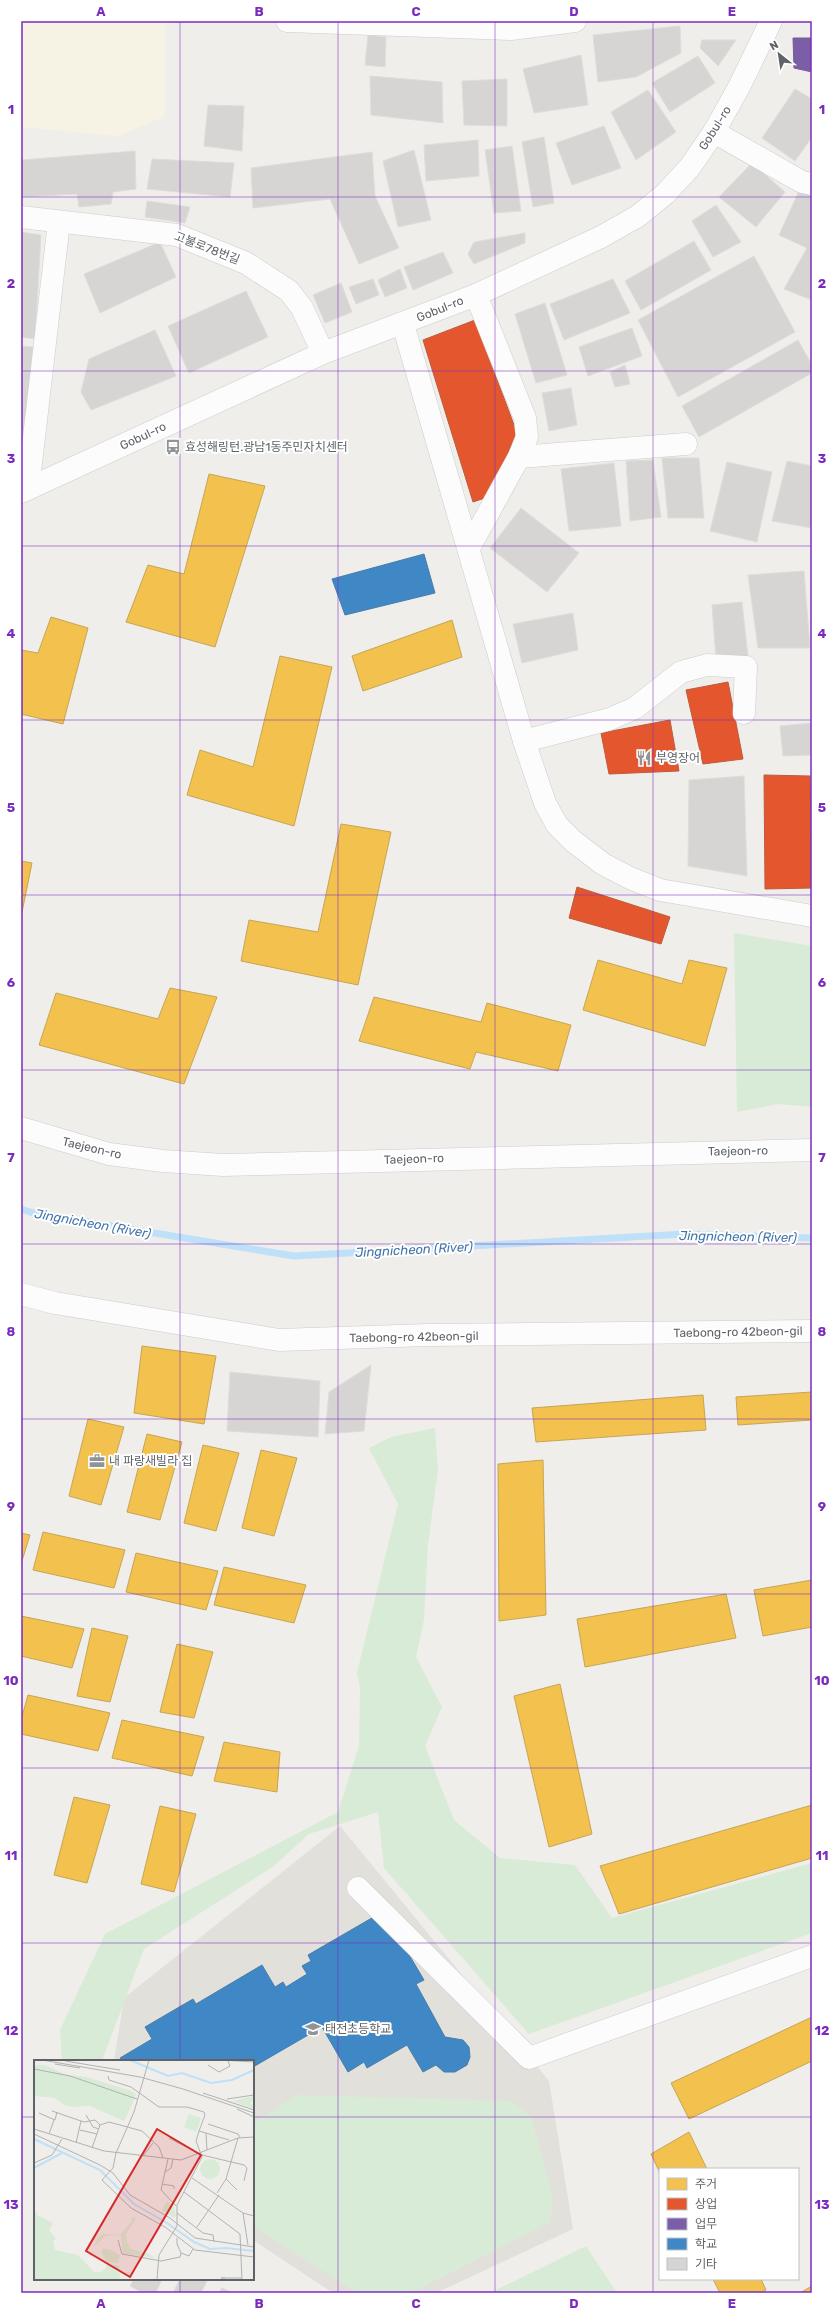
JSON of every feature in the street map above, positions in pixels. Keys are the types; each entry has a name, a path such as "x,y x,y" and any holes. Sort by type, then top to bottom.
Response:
{"street":[{"path":"288,21 511,29 575,21"},
{"name":"Gobul-ro","path":"25,490 323,353 403,324 476,295 601,237 638,216 665,194 690,166 714,132 739,87 771,21"},
{"path":"714,132 802,182 812,184"},
{"name":"고불로78번길","path":"21,217 149,230 177,235 246,263 289,291 302,308 323,353"},
{"path":"25,490 59,222"},
{"path":"469,548 520,457 527,437 525,418 476,295"},
{"path":"403,324 524,741 545,803 557,825 573,841 603,864 630,878 660,890 812,916"},
{"path":"520,457 686,444"},
{"path":"524,741 610,719 635,708 681,672 707,665 746,667 744,713"},
{"name":"Taejeon-ro","path":"21,1128 109,1154 163,1161 224,1165 812,1150"},
{"name":"Taebong-ro 42beon-gil","path":"21,1294 55,1303 279,1340 428,1335 812,1331"},
{"path":"358,1888 529,2058 812,1956"}],"shaded area":[{"path":"21,21 165,21 165,116 119,136 21,127"},
{"name":"태전초등학교","path":"340,1826 549,2081 573,2229 436,2293 333,2293 254,2241 254,2060 114,2060 124,1998"}],"green space":[{"path":"734,933 812,946 812,1107 778,1104 737,1112"},
{"path":"435,1428 438,1470 428,1544 424,1620 416,1657 442,1707 425,1746 454,1820 500,1858 575,1865 612,1918 812,1863 812,1933 529,2034 384,1868 378,1812 309,1834 274,1866 144,1949 102,2060 62,2060 60,2030 105,1934 338,1812 359,1746 360,1689 357,1673 398,1504 369,1448 391,1437"},
{"path":"297,2095 511,2101 531,2116 553,2199 550,2222 411,2293 357,2293 254,2227 254,2123"},
{"path":"586,2246 617,2293 490,2293"}],"building: 주거":[{"path":"209,474 265,486 215,647 126,622 148,565 184,574"},
{"path":"51,617 88,628 63,724 21,714 21,650 38,653"},
{"path":"452,620 462,657 363,691 352,656"},
{"path":"280,656 332,667 294,826 187,795 200,750 253,767"},
{"path":"341,824 391,832 358,985 241,961 249,920 318,932"},
{"path":"21,861 32,863 21,917"},
{"path":"598,960 682,984 689,960 727,968 705,1046 583,1010"},
{"path":"170,988 217,997 184,1084 39,1045 56,993 158,1019"},
{"path":"374,997 481,1022 487,1003 571,1025 558,1071 476,1052 470,1069 359,1041"},
{"path":"142,1346 216,1356 204,1424 134,1413"},
{"path":"812,1392 812,1420 738,1425 736,1397"},
{"path":"703,1395 706,1430 536,1442 532,1408"},
{"path":"88,1419 124,1427 101,1505 69,1496"},
{"path":"147,1434 182,1442 160,1520 127,1512"},
{"path":"203,1445 239,1453 216,1531 184,1523"},
{"path":"261,1450 297,1458 274,1536 242,1528"},
{"path":"543,1460 546,1615 499,1621 498,1464"},
{"path":"43,1532 125,1550 114,1588 33,1570"},
{"path":"21,1533 30,1535 21,1564"},
{"path":"136,1553 218,1571 206,1610 126,1592"},
{"path":"224,1567 306,1585 294,1623 214,1605"},
{"path":"812,1580 812,1627 763,1636 754,1590"},
{"path":"726,1594 736,1638 585,1667 577,1619"},
{"path":"21,1616 84,1629 72,1668 21,1656"},
{"path":"92,1628 128,1636 110,1702 77,1696"},
{"path":"177,1644 213,1652 194,1718 160,1712"},
{"path":"560,1684 592,1834 549,1847 514,1696"},
{"path":"28,1695 110,1713 98,1751 21,1734 21,1720"},
{"path":"122,1720 204,1737 192,1776 112,1758"},
{"path":"224,1742 280,1752 277,1792 214,1781"},
{"path":"74,1797 110,1805 87,1883 54,1875"},
{"path":"812,1805 812,1858 619,1914 600,1866"},
{"path":"160,1806 196,1814 174,1892 141,1884"},
{"path":"812,2017 812,2061 689,2119 671,2083"},
{"path":"689,2132 707,2168 659,2168 659,2171 651,2154"},
{"path":"714,2280 761,2280 766,2290 760,2293 720,2293"},
{"path":"812,2286 812,2293 800,2293"}],"building: 상업":[{"path":"475,320 517,433 488,497 473,502 423,340"},
{"path":"728,682 743,759 703,764 686,690"},
{"path":"670,720 679,771 609,774 601,733"},
{"path":"764,775 810,776 812,888 765,889"},
{"path":"577,887 670,917 661,944 569,918"}],"building: 업무":[{"path":"793,38 812,38 812,72 794,68"}],"building: 학교":[{"path":"424,554 435,593 345,615 332,579"},
{"path":"377,1915 392,1926 424,1980 416,1984 445,2037 463,2040 469,2047 470,2057 467,2065 455,2072 444,2072 436,2065 423,2072 407,2045 367,2068 364,2062 348,2072 322,2027 254,2066 254,2060 121,2060 120,2058 152,2039 145,2027 193,1999 196,2004 262,1965 275,1987 283,1982 286,1987 307,1974 302,1966 311,1961 308,1955"}],"building: 기타":[{"path":"680,26 681,53 636,77 598,82 593,35"},
{"path":"368,35 386,37 385,67 365,65"},
{"path":"702,40 736,40 718,66 700,48"},
{"path":"581,55 588,105 534,113 523,69"},
{"path":"698,56 715,83 670,112 652,83"},
{"path":"370,76 442,82 443,123 371,115"},
{"path":"507,79 507,126 464,125 462,81"},
{"path":"795,89 812,99 812,137 795,161 762,138"},
{"path":"648,90 676,132 636,160 611,112"},
{"path":"208,105 244,106 242,151 204,146"},
{"path":"604,126 621,168 572,185 556,143"},
{"path":"544,137 554,203 533,207 522,142"},
{"path":"478,140 479,176 426,181 424,145"},
{"path":"512,146 521,211 494,213 485,150"},
{"path":"414,150 431,220 398,227 383,161"},
{"path":"135,151 136,189 113,192 111,204 79,207 77,194 21,197 21,160"},
{"path":"372,152 375,196 399,248 359,264 330,199 253,208 251,168"},
{"path":"152,159 234,163 230,197 147,189"},
{"path":"752,163 785,192 756,227 719,197"},
{"path":"799,191 812,195 812,300 784,289 807,248 779,235"},
{"path":"147,201 190,207 185,223 145,217"},
{"path":"716,205 741,242 713,257 692,221"},
{"path":"21,232 41,235 35,339 21,337"},
{"path":"525,233 525,243 474,264 468,254 474,242"},
{"path":"694,241 711,270 641,310 625,281"},
{"path":"160,242 176,277 100,313 84,274"},
{"path":"443,252 453,273 413,290 404,267"},
{"path":"754,256 795,332 678,397 638,320"},
{"path":"400,269 407,288 385,297 378,280"},
{"path":"373,279 379,295 356,304 349,287"},
{"path":"613,279 630,313 564,340 550,304"},
{"path":"341,283 352,312 325,323 313,295"},
{"path":"246,291 268,337 189,373 168,326"},
{"path":"545,303 567,375 536,383 515,314"},
{"path":"632,328 642,356 588,376 579,347"},
{"path":"155,330 176,376 91,410 81,392 89,359"},
{"path":"798,340 812,365 812,373 699,437 682,406"},
{"path":"21,346 33,347 24,453 21,453"},
{"path":"625,365 630,384 615,387 610,372"},
{"path":"571,388 577,425 549,431 542,393"},
{"path":"662,458 699,458 704,518 668,518"},
{"path":"653,460 661,517 630,521 626,461"},
{"path":"787,461 812,466 812,528 772,521"},
{"path":"727,462 772,472 757,542 710,531"},
{"path":"614,463 621,526 569,531 561,469"},
{"path":"521,508 579,553 547,592 490,548"},
{"path":"804,571 810,648 758,648 748,575"},
{"path":"742,602 748,657 716,660 712,605"},
{"path":"573,613 578,650 522,663 513,624"},
{"path":"812,723 812,755 783,756 780,726"},
{"path":"744,776 747,876 688,866 689,780"},
{"path":"371,1365 364,1431 325,1434 329,1392"},
{"path":"230,1372 320,1381 318,1437 227,1431"},
{"path":"133,2280 162,2280 156,2293 143,2293 130,2286"},
{"path":"180,2280 208,2280 201,2293 173,2293"},
{"path":"222,2288 233,2293 219,2293"}],"waterway":[{"name":"Jingnicheon (River)","path":"21,1209 33,1213 294,1256 685,1234 812,1238"}],"place":[{"name":"효성해링턴.광남1동주민자치센터","path":"173,447"},
{"name":"부영장어","path":"644,758"},
{"name":"내 파랑새빌라 집","path":"97,1461"},
{"name":"태전초등학교","path":"313,2029"}]}
